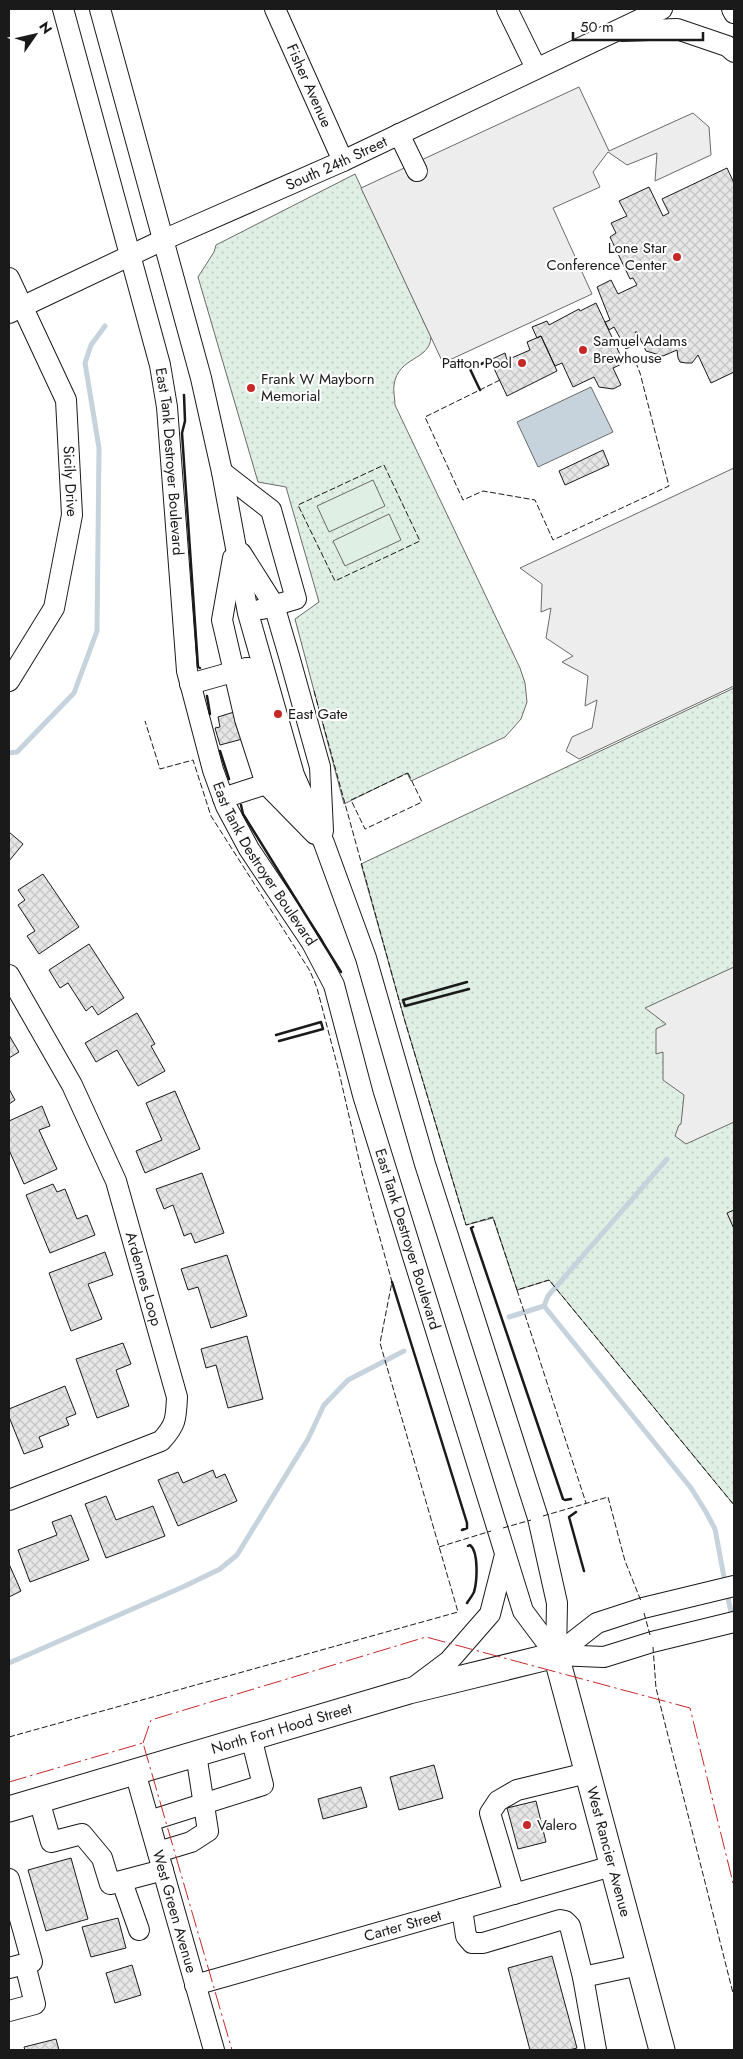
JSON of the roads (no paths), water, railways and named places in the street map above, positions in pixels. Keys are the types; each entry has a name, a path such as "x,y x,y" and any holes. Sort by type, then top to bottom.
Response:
{"main road":[{"name":"North Fort Hood Street","path":"9,1809 409,1691 556,1655"},
{"name":"West Rancier Avenue","path":"556,1655 662,2050"}],"street":[{"name":"East Tank Destroyer Boulevard","path":"63,9 160,365 167,407 188,671 212,770 223,798 249,849 312,943 334,984 363,1095 523,1611 556,1655"},
{"path":"100,9 201,378 222,472 248,613 293,776 324,842 366,958 425,1164 538,1518 557,1602 556,1655"},
{"name":"Fisher Avenue","path":"276,9 343,161"},
{"path":"507,9 536,68"},
{"name":"South 24th Street","path":"16,310 163,240 343,161 662,9"},
{"path":"732,9 734,13"},
{"path":"615,31 677,30 726,46 734,52"},
{"path":"398,134 417,171"},
{"name":"Sicily Drive","path":"9,278 16,310 66,400 72,515 54,608 9,681"},
{"path":"222,472 271,510 296,599 248,613"},
{"path":"236,545 248,613 293,776 324,842"},
{"path":"236,545 248,613 262,664 245,719 293,776 324,842"},
{"path":"190,684 262,664"},
{"path":"223,798 293,776"},
{"name":"Ardennes Loop","path":"9,975 72,1085 116,1181 176,1397 176,1415 172,1429 161,1441 9,1500"},
{"path":"409,1691 449,1660 490,1614 505,1555"},
{"name":"North Fort Hood Street","path":"556,1655 597,1623 643,1608 734,1586"},
{"name":"North Fort Hood Street","path":"556,1655 604,1657 652,1642 734,1622"},
{"path":"149,1821 263,1785 251,1737"},
{"path":"39,1800 51,1842 82,1834 102,1858 110,1884 122,1882 161,1861 208,1831 196,1754"},
{"name":"West Green Avenue","path":"135,1772 214,2050"},
{"path":"514,1894 490,1814 498,1801 517,1790 587,1773"},
{"name":"Carter Street","path":"195,1985 612,1866"},
{"path":"9,1879 32,1962 17,1966 35,2004 9,2011"},
{"path":"122,1882 139,1930"},
{"path":"462,1909 466,1936 472,1943 483,1944 560,1920 570,1926 596,2050"},
{"path":"582,1977 639,1965"}],"waterway":[{"path":"9,753 17,752 74,693 97,631 99,448 85,363 91,345 105,326"},
{"path":"544,1306 548,1296 667,1159"},
{"path":"509,1317 544,1306 691,1488 715,1529 724,1577"},
{"path":"9,1663 220,1569 237,1555 308,1439 324,1405 348,1380 404,1351"},
{"path":"728,1598 731,1612"}],"place":[{"name":"Lone Star Conference Center","path":"677,257"},
{"name":"Samuel Adams Brewhouse","path":"583,350"},
{"name":"Patton Pool","path":"522,363"},
{"name":"Frank W Mayborn Memorial","path":"251,388"},
{"name":"East Gate","path":"278,714"},
{"name":"Valero","path":"527,1825"}]}
